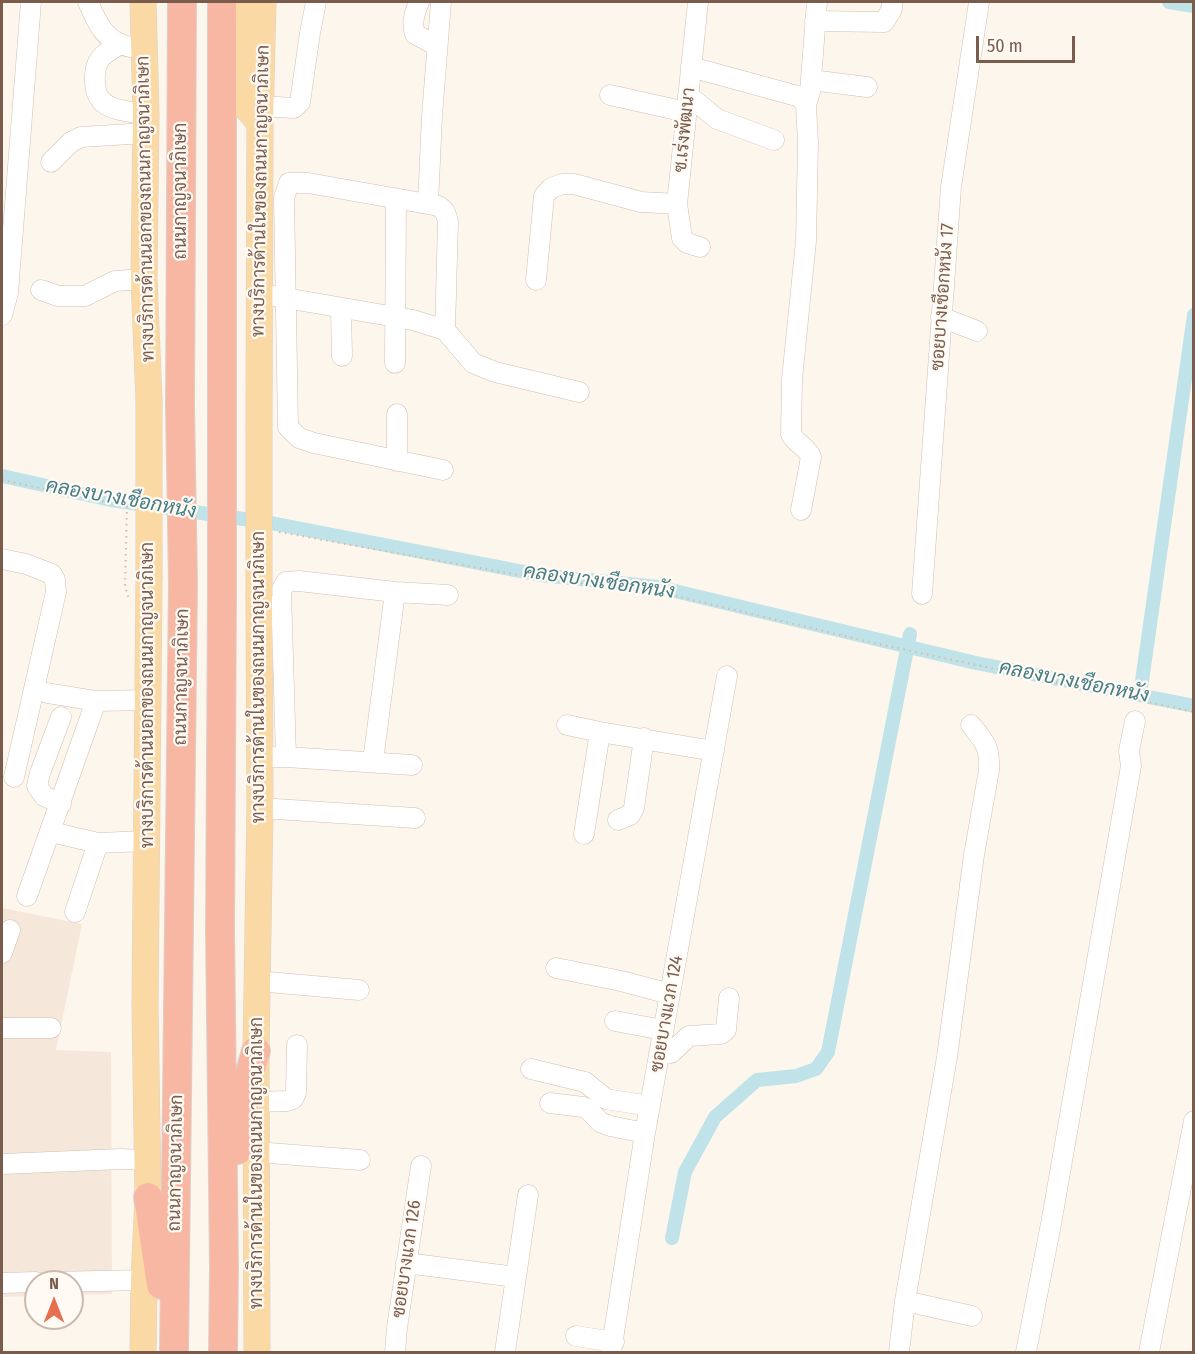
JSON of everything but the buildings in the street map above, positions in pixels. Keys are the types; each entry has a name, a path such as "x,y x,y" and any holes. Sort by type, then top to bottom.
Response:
{"highway":[{"name":"ถนนกาญจนาภิเษก","path":"173,1353 183,583 180,407 182,2"},
{"path":"222,2 220,931 223,1353"},
{"path":"224,1268 231,1239 241,1121 247,1083 256,1051"},
{"path":"148,1197 173,1353"}],"main road":[{"name":"ทางบริการด้านนอกของถนนกาญจนาภิเษก","path":"143,2 146,123 144,279 149,399 145,1004 148,1197 143,1353"},
{"path":"146,220 161,115 161,2"},
{"path":"239,2 242,87 246,107 260,115"},
{"name":"ทางบริการด้านในของถนนกาญจนาภิเษก","path":"257,1353 256,1051 260,808 259,294 263,2"}],"street":[{"path":"2,315 8,293 31,2"},
{"path":"88,2 105,35 119,45 145,51"},
{"path":"260,115 294,108 300,102 316,2"},
{"path":"419,2 413,24 415,34 437,46"},
{"path":"428,204 441,2"},
{"name":"ซ.เร่งพัฒนา","path":"698,2 677,204 682,238 687,243 700,248"},
{"path":"801,510 811,457 809,452 794,441 791,434 792,379 806,241 808,143 806,105 811,80 816,2"},
{"path":"815,21 884,22 888,19 892,2"},
{"name":"ซอยบางเชือกหนัง 17","path":"922,594 951,187 979,2"},
{"path":"119,45 100,58 96,67 97,92 101,101 146,123"},
{"path":"691,68 797,96 806,105"},
{"path":"811,80 867,87"},
{"path":"610,95 687,103 717,119 774,140"},
{"path":"51,162 71,142 81,137 146,123"},
{"path":"442,470 314,443 299,438 288,427 284,198 289,183 308,183 439,206 445,212 447,220 445,330"},
{"path":"536,280 544,196 551,188 562,184 574,184 641,202 677,204"},
{"path":"395,363 396,199"},
{"path":"41,290 58,296 85,296 115,281 144,279"},
{"path":"259,294 413,320 445,330 473,363 495,372 579,392"},
{"path":"341,308 342,356"},
{"path":"941,317 977,331"},
{"path":"397,414 397,461"},
{"path":"2,558 52,574 56,592 14,777"},
{"path":"286,757 281,591 286,582 298,581 395,592 448,595"},
{"path":"373,761 395,592"},
{"name":"ซอยบางแวก 124","path":"612,1347 645,1133 727,676"},
{"path":"47,693 96,701 147,700"},
{"path":"27,896 96,701"},
{"path":"61,717 40,773 38,786 44,796 61,804"},
{"path":"1026,1353 1051,1224 1131,766 1129,751 1135,722"},
{"path":"567,725 714,751"},
{"path":"899,1353 905,1301 947,1057 974,855 989,770 990,756 987,743 971,725"},
{"path":"584,834 600,732"},
{"path":"618,820 630,815 634,808 644,738"},
{"path":"259,757 373,761 412,765"},
{"path":"260,808 415,818"},
{"path":"51,832 98,843 146,841"},
{"path":"75,912 98,843"},
{"path":"2,953 10,930"},
{"path":"556,968 670,994"},
{"path":"257,981 359,990"},
{"path":"659,1053 671,1053 689,1036 721,1034 726,1030 729,998"},
{"path":"615,1021 663,1030"},
{"path":"2,1028 51,1028"},
{"path":"256,1102 293,1099 296,1093 297,1045"},
{"path":"531,1069 585,1082 606,1099 650,1106"},
{"path":"550,1103 583,1107 600,1122 645,1133"},
{"path":"1149,1353 1194,1121"},
{"path":"256,1152 360,1160"},
{"path":"2,1164 147,1160"},
{"name":"ซอยบางแวก 126","path":"396,1353 397,1328 421,1166"},
{"path":"506,1353 528,1195"},
{"path":"406,1263 516,1278"},
{"path":"84,1281 144,1280"},
{"path":"2,1283 24,1282"},
{"path":"905,1301 972,1316"},
{"path":"576,1336 612,1347"}],"path":[{"path":"2,480 136,507"},
{"path":"127,506 125,587 131,607"},
{"path":"279,532 541,579 655,591 874,643 1194,712"}],"shaded area":[{"path":"2,908 82,924 56,1050 111,1052 112,1294 84,1295 84,1270 24,1270 24,1296 2,1297"}],"waterway":[{"path":"1169,2 1194,6"},
{"path":"1140,695 1194,315"},
{"name":"คลองบางเชือกหนัง","path":"2,476 111,500 271,523 540,575 658,587 976,663 1194,706"},
{"path":"672,1238 685,1172 715,1117 757,1080 796,1076 816,1069 828,1052 910,634"}]}
